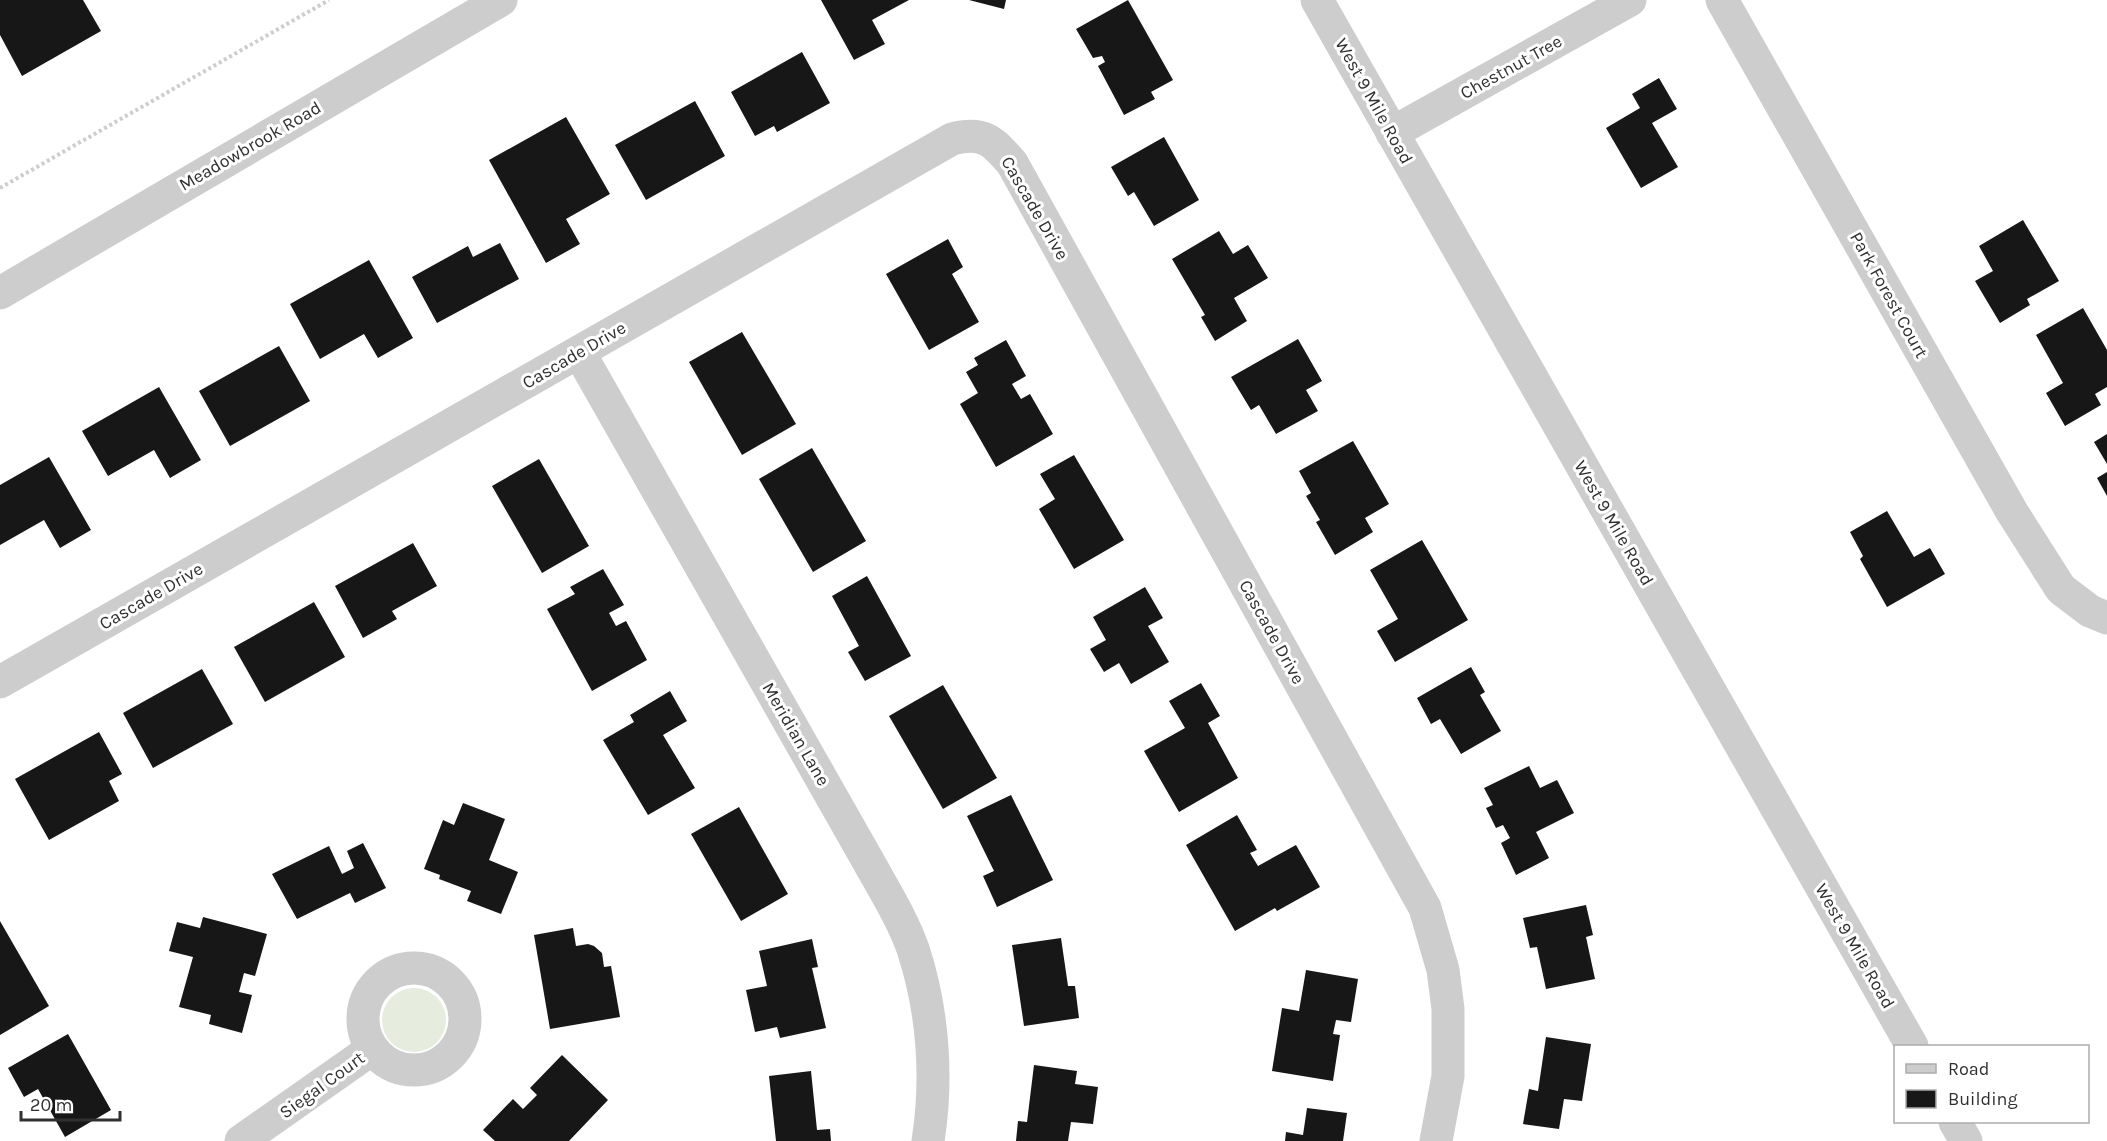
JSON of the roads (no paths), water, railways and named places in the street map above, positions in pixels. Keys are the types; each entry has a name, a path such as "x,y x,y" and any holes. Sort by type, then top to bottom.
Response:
{"street":[{"name":"Meadowbrook Road","path":"0,293 501,0"},
{"name":"West 9 Mile Road","path":"1317,0 1911,1045"},
{"name":"Chestnut Tree","path":"1392,133 1630,0"},
{"name":"Park Forest Court","path":"1722,0 2012,512 2061,589 2090,611 2107,618"},
{"name":"Cascade Drive","path":"0,682 952,139 967,135 983,136 999,148 1018,173 1425,908 1443,970 1448,1009 1448,1076 1436,1141"},
{"name":"Meridian Lane","path":"579,352 893,905 913,948 923,986 933,1066 928,1141"},
{"name":"Siegal Court","path":"242,1141 372,1049"},
{"path":"1955,1123 1966,1141"}]}
